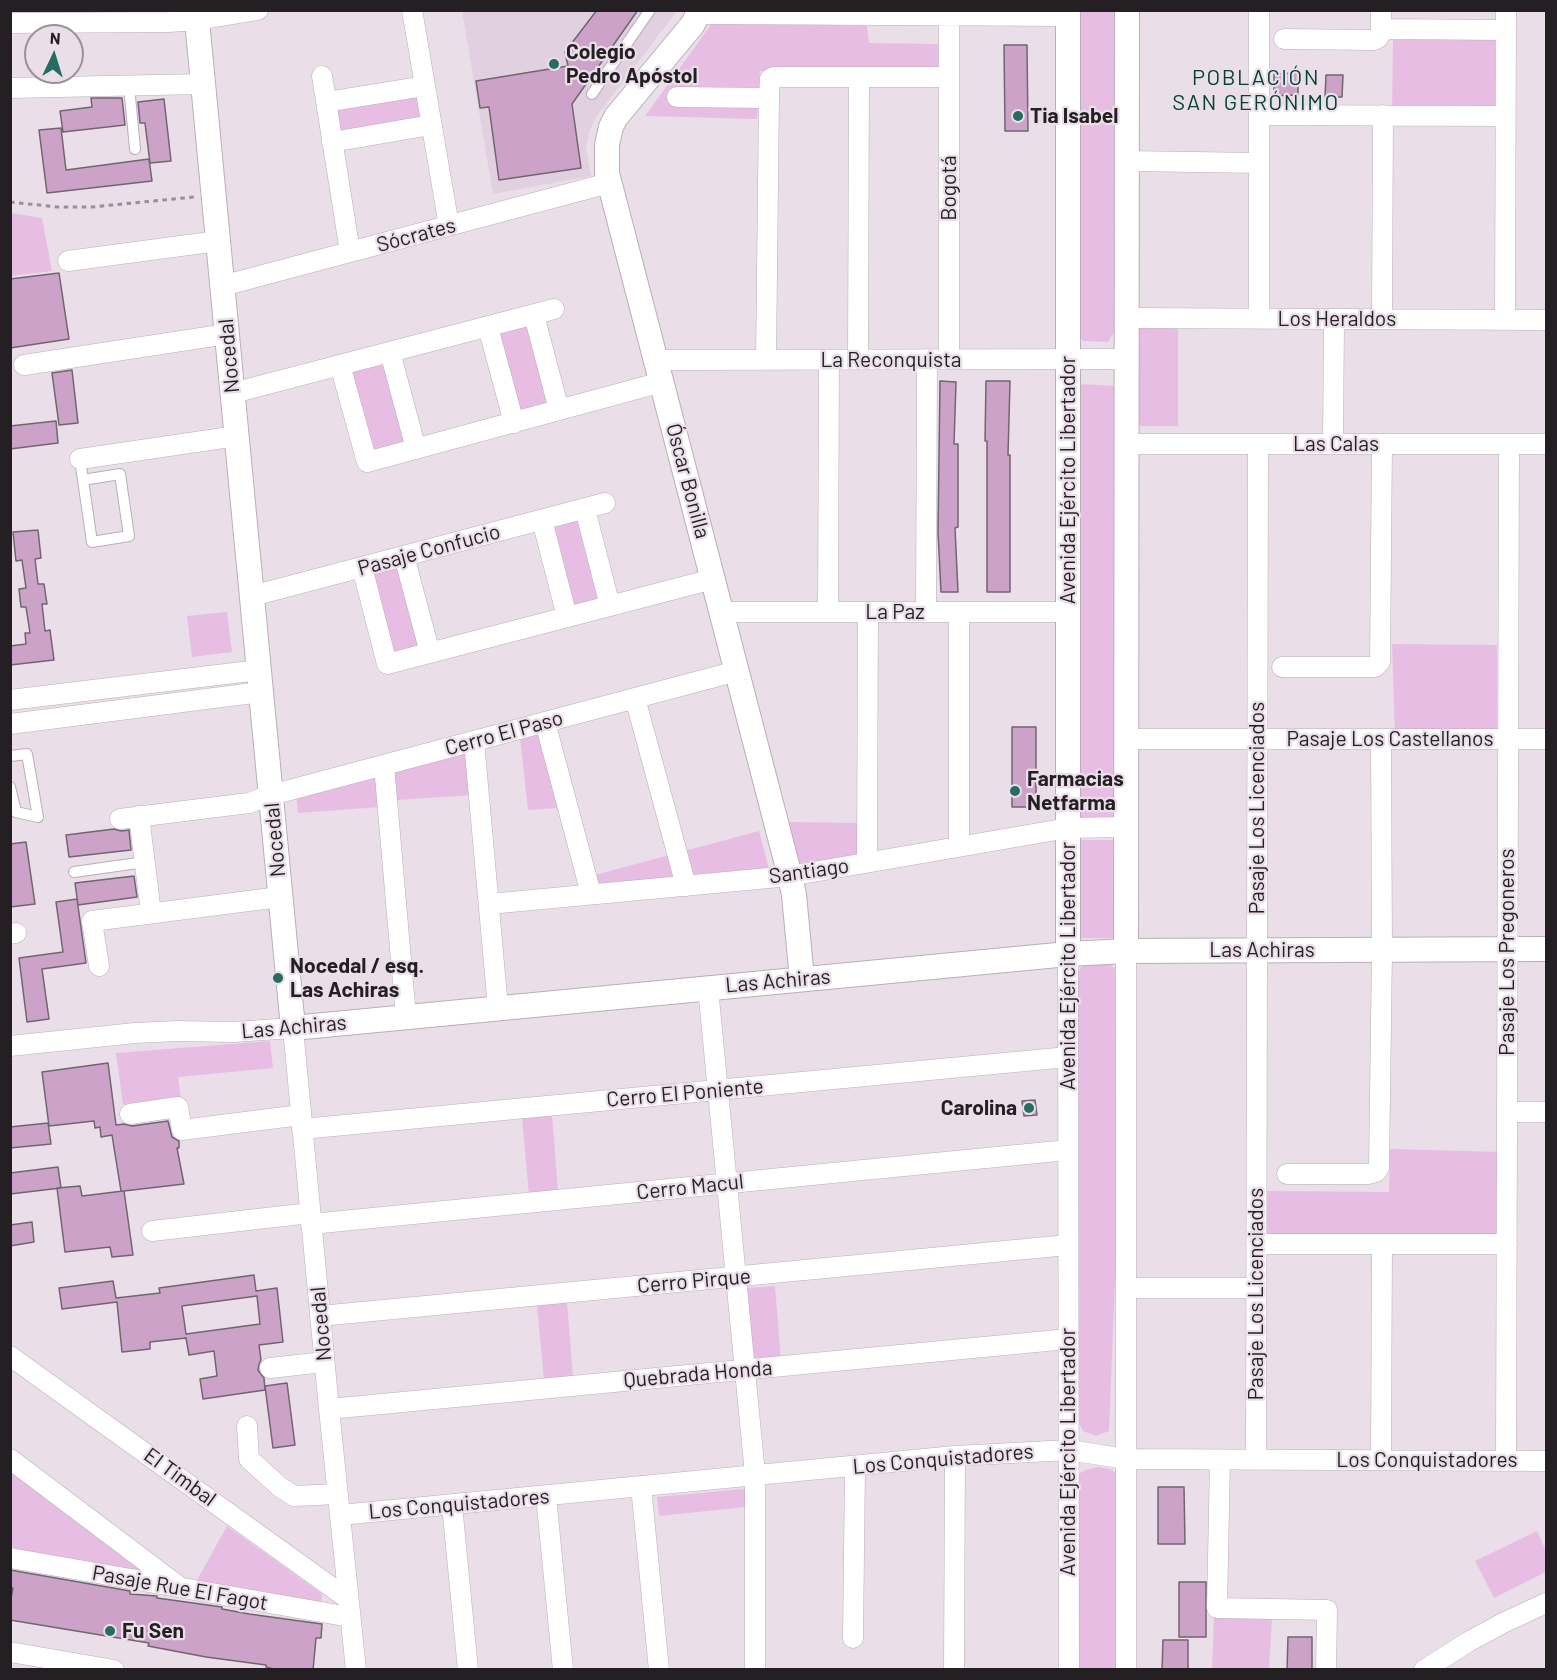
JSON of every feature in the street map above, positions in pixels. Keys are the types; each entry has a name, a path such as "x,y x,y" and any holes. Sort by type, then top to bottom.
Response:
{"street":[{"path":"10,23 77,17 197,15 258,10"},
{"path":"412,10 449,226"},
{"path":"1126,10 1126,1670"},
{"path":"1259,10 1259,318"},
{"path":"699,13 949,16 1068,13"},
{"name":"Óscar Bonilla","path":"699,13 693,24 616,117 607,145 606,163 609,183 790,876 802,979"},
{"name":"Avenida Ejército Libertador","path":"1068,13 1069,1670"},
{"name":"Nocedal","path":"197,15 324,1362 356,1670"},
{"name":"Bogotá","path":"949,16 949,359"},
{"path":"1284,39 1374,40 1380,36 1381,20 1506,20 1504,320"},
{"path":"322,76 350,252"},
{"path":"766,360 769,88 774,77 949,77"},
{"path":"858,359 859,77"},
{"path":"10,88 203,84"},
{"path":"326,102 425,86"},
{"path":"677,97 769,88"},
{"path":"1259,115 1505,116"},
{"path":"1382,319 1383,115"},
{"path":"332,142 431,125"},
{"path":"1126,161 1258,163"},
{"name":"Sócrates","path":"222,286 609,183"},
{"path":"68,261 218,241"},
{"path":"233,393 554,309"},
{"path":"534,315 559,410"},
{"name":"Los Heraldos","path":"1126,318 1546,320"},
{"path":"1333,444 1334,319"},
{"path":"488,327 514,423"},
{"path":"24,365 227,334"},
{"path":"390,352 416,449"},
{"path":"926,612 927,359"},
{"name":"La Reconquista","path":"340,365 367,462 559,410 659,371 766,360 1126,359"},
{"path":"828,612 829,360"},
{"path":"80,459 237,436"},
{"name":"Las Calas","path":"1126,444 1546,444"},
{"name":"Pasaje Los Licenciados","path":"1256,1460 1258,444"},
{"path":"1282,668 1375,667 1380,662 1382,444"},
{"name":"Pasaje Los Pregoneros","path":"1506,1461 1509,444"},
{"name":"Pasaje Confucio","path":"252,596 605,504"},
{"path":"585,509 610,606"},
{"path":"542,520 567,617"},
{"path":"404,556 429,653"},
{"path":"362,567 387,664 713,579"},
{"name":"La Paz","path":"722,612 1068,612"},
{"path":"867,862 868,612"},
{"path":"959,612 959,846"},
{"name":"Cerro El Paso","path":"145,862 130,817 249,803 271,795 737,671"},
{"path":"10,700 260,681"},
{"path":"10,724 260,681"},
{"path":"635,698 686,886"},
{"path":"545,722 591,894"},
{"name":"Pasaje Los Castellanos","path":"1126,739 1546,739"},
{"path":"1287,1174 1369,1174 1376,1172 1379,1168 1382,950 1381,739"},
{"path":"474,741 498,1008"},
{"path":"384,765 406,1017"},
{"name":"Santiago","path":"489,904 790,876 1068,828 1126,827"},
{"path":"145,862 151,913"},
{"path":"99,966 92,921 280,897"},
{"name":"Las Achiras","path":"10,1046 135,1033 233,1032 293,1028 1068,954 1126,951 1546,949"},
{"path":"708,988 755,1474 755,1670"},
{"name":"Cerro El Poniente","path":"130,1114 178,1107 182,1130 718,1090 1068,1057"},
{"path":"1507,1112 1546,1112"},
{"name":"Cerro Macul","path":"152,1231 727,1183 1068,1150"},
{"path":"1256,1244 1507,1244"},
{"path":"1381,1460 1382,1244"},
{"name":"Cerro Pirque","path":"320,1316 1068,1245"},
{"path":"1126,1288 1256,1288"},
{"name":"Quebrada Honda","path":"329,1409 1068,1339"},
{"name":"El Timbal","path":"10,1356 349,1608"},
{"path":"270,1368 324,1362"},
{"path":"248,1426 249,1459 280,1487 294,1496 338,1494"},
{"name":"Los Conquistadores","path":"340,1515 955,1456 1069,1450 1126,1459 1546,1461"},
{"path":"954,1670 955,1456"},
{"path":"10,1459 182,1588"},
{"path":"1220,1460 1217,1608 1327,1610 1326,1670"},
{"path":"853,1638 855,1467"},
{"path":"641,1486 659,1670"},
{"path":"546,1496 563,1670"},
{"path":"452,1505 468,1670"},
{"name":"Pasaje Rue El Fagot","path":"10,1558 182,1588 349,1608"},
{"path":"1424,1670 1468,1642 1546,1603"},
{"path":"10,1652 114,1670"}],"lane":[{"path":"592,94 650,10"},
{"path":"129,86 135,149"},
{"path":"80,459 83,480 92,542 129,536 120,474 83,480"},
{"path":"10,756 27,754 38,817 16,812 10,787"},
{"path":"74,872 145,862"}],"path":[{"path":"10,202 40,206 83,207 214,195"}],"shaded area":[{"name":"Colegio Pedro Apóstol","path":"462,11 677,11 596,117 589,132 586,148 591,176 493,194"},
{"path":"1077,11 1116,11 1116,329 1108,342 1083,341 1074,328"},
{"path":"713,22 867,26 869,43 938,44 938,72 760,71 757,119 645,116"},
{"path":"1393,39 1495,39 1496,104 1492,113 1392,111"},
{"path":"419,92 424,122 337,137 333,106"},
{"path":"11,213 42,218 52,271 11,276"},
{"path":"530,320 554,406 518,414 494,331"},
{"path":"1131,327 1178,328 1178,426 1142,426 1133,422"},
{"path":"380,360 387,365 407,441 370,456 345,370"},
{"path":"1078,384 1114,386 1119,818 1076,819"},
{"path":"575,518 579,520 601,598 576,609 569,605 552,523"},
{"path":"399,565 422,650 394,658 371,573"},
{"path":"227,612 232,652 192,657 187,616"},
{"path":"1392,644 1497,645 1497,734 1395,735"},
{"path":"541,732 560,808 528,810 520,738"},
{"path":"468,751 473,795 396,800 392,771"},
{"path":"376,775 380,807 298,813 296,794"},
{"path":"788,822 861,823 862,856 800,863"},
{"path":"759,831 770,873 599,889 595,875"},
{"path":"1077,840 1113,840 1116,938 1078,938"},
{"path":"1109,963 1115,969 1117,1231 1109,1431 1096,1436 1083,1431 1076,1417 1076,977 1082,966"},
{"path":"270,1041 273,1068 178,1077 181,1099 123,1104 116,1053"},
{"path":"552,1115 558,1191 529,1195 522,1118"},
{"path":"1390,1149 1502,1152 1502,1241 1265,1239 1265,1191 1389,1192"},
{"path":"775,1286 781,1361 754,1359 746,1288"},
{"path":"567,1302 573,1378 544,1381 537,1305"},
{"path":"1098,1467 1110,1469 1118,1475 1117,1669 1075,1669 1074,1476"},
{"path":"11,1472 144,1566 140,1577 11,1548"},
{"path":"743,1489 747,1491 746,1507 659,1516 657,1497"},
{"path":"227,1526 322,1594 321,1604 196,1582"},
{"path":"1537,1531 1546,1551 1546,1572 1494,1598 1475,1561"},
{"path":"1214,1616 1272,1618 1269,1669 1212,1670"}],"building":[{"path":"597,10 638,10 572,104 581,168 499,180 489,107 480,108 476,81 568,66 565,52"},
{"path":"1004,45 1027,45 1028,131 1005,131"},
{"path":"1298,73 1298,95 1274,96 1274,74"},
{"path":"1326,75 1343,75 1342,97 1325,97"},
{"path":"91,98 122,98 125,125 63,132 60,111 92,107"},
{"path":"164,99 171,161 150,163 145,123 140,123 138,102"},
{"path":"61,128 66,170 149,159 152,181 47,193 39,130"},
{"path":"59,273 69,339 10,348 10,279"},
{"path":"72,370 78,423 59,425 52,373"},
{"path":"940,381 956,382 954,444 958,444 958,527 955,528 958,592 941,592 938,532"},
{"path":"986,381 1010,381 1008,455 1010,455 1010,592 987,592"},
{"path":"56,421 58,443 10,449 10,426"},
{"path":"38,530 41,558 35,559 38,584 44,584 47,604 42,604 45,631 50,630 54,660 10,665 10,646 26,644 25,633 30,633 26,607 21,607 19,589 26,588 22,560 16,561 13,532"},
{"path":"1012,727 1036,727 1036,807 1012,807"},
{"path":"114,829 129,830 131,850 69,857 66,835"},
{"path":"26,842 35,904 10,907 10,844"},
{"path":"134,876 137,897 78,905 75,883"},
{"path":"77,899 86,963 42,969 49,1019 27,1022 19,958 63,952 56,902"},
{"path":"108,1063 116,1125 132,1126 168,1121 172,1137 179,1141 179,1148 177,1148 184,1184 124,1191 133,1255 112,1257 110,1247 65,1252 57,1188 80,1186 82,1196 123,1191 121,1191 112,1135 101,1137 100,1127 95,1128 94,1121 49,1126 42,1072"},
{"name":"Carolina","path":"1035,1100 1037,1115 1024,1116 1022,1101"},
{"path":"48,1123 51,1144 10,1148 10,1127"},
{"path":"58,1167 61,1188 10,1194 10,1173"},
{"path":"32,1222 34,1242 10,1246 10,1225"},
{"path":"254,1275 256,1291 277,1288 283,1342 259,1345 261,1360 258,1370 264,1378 265,1390 203,1399 200,1379 217,1376 214,1351 189,1355 186,1338 150,1342 150,1349 122,1352 117,1302 62,1309 59,1288 113,1281 116,1298 160,1293 159,1288","holes":["257,1296 260,1324 186,1334 182,1306"]},
{"path":"287,1383 295,1445 273,1448 265,1386"},
{"path":"1158,1487 1184,1487 1185,1544 1158,1544"},
{"path":"10,1570 130,1591 130,1594 157,1596 157,1598 222,1607 222,1609 249,1614 322,1624 321,1638 316,1638 313,1670 278,1670 266,1667 266,1665 148,1646 149,1643 10,1620 13,1588 10,1588"},
{"path":"1179,1582 1206,1582 1206,1637 1179,1637"},
{"path":"1288,1637 1312,1637 1312,1670 1287,1670"},
{"path":"1163,1640 1188,1640 1188,1670 1162,1670"}],"place":[{"name":"Colegio Pedro Apóstol","path":"554,64"},
{"name":"Tia Isabel","path":"1018,116"},
{"name":"Farmacias Netfarma","path":"1015,791"},
{"name":"Nocedal / esq. Las Achiras","path":"278,978"},
{"name":"Carolina","path":"1029,1108"},
{"name":"Fu Sen","path":"110,1631"}],"district":[{"name":"POBLACIÓN SAN GERÓNIMO","path":"1256,90"}]}
